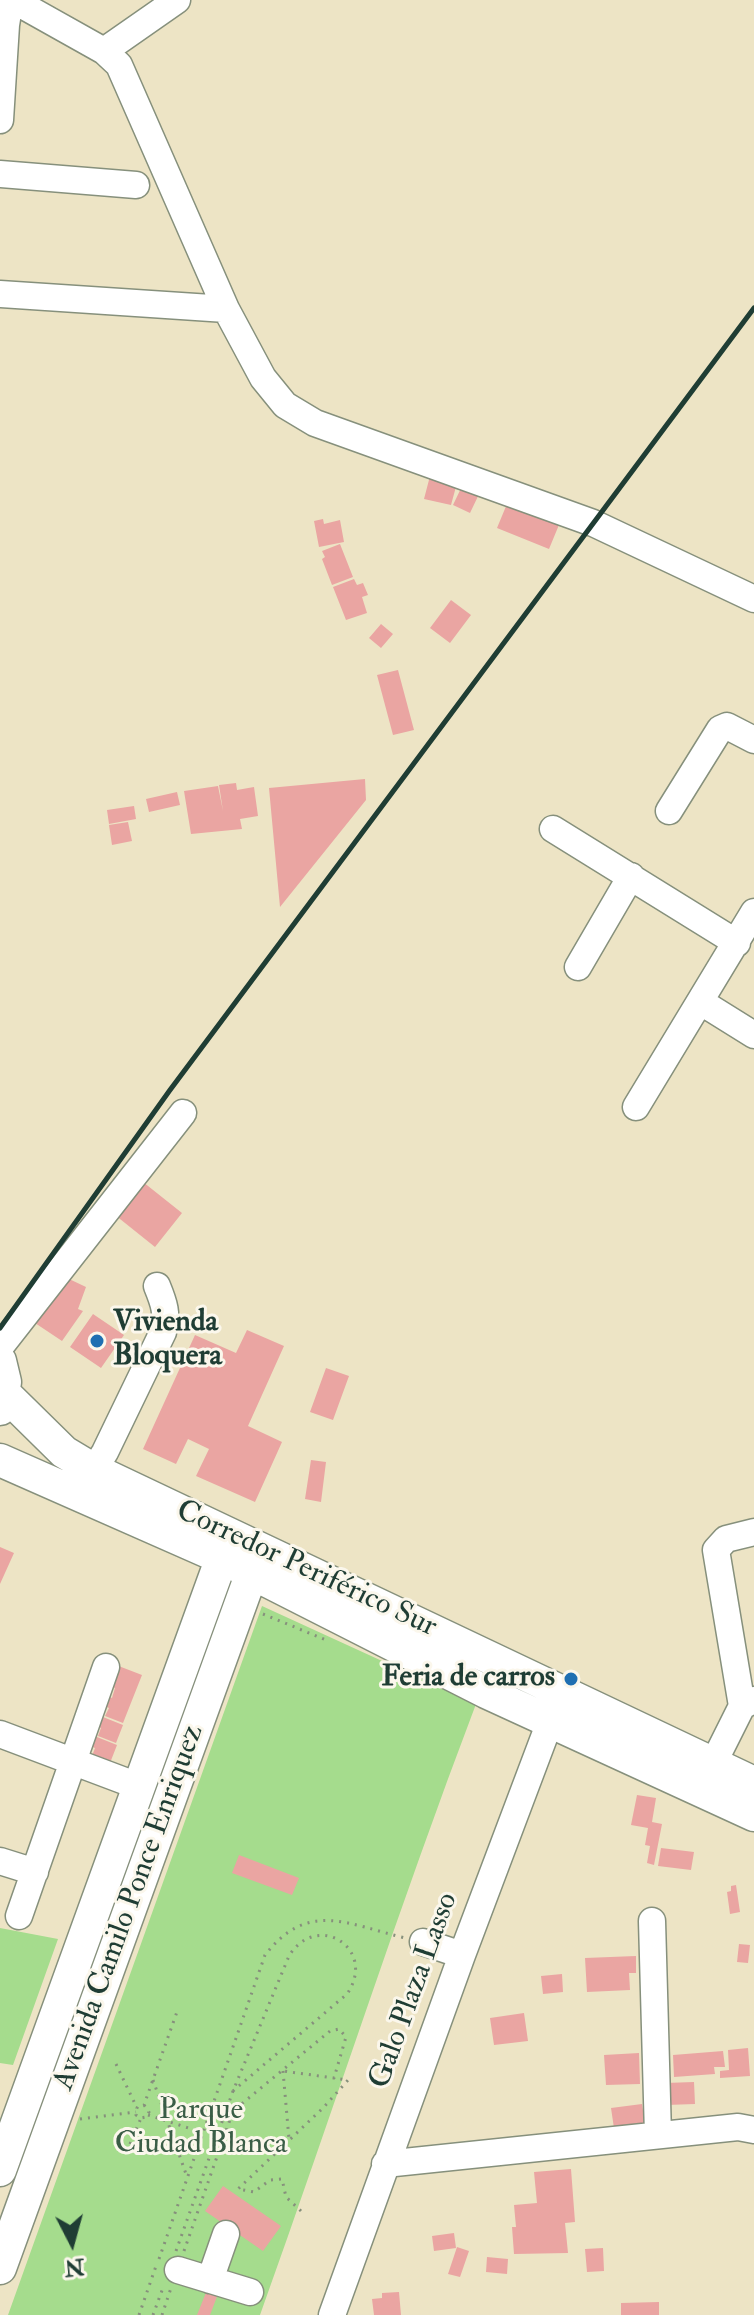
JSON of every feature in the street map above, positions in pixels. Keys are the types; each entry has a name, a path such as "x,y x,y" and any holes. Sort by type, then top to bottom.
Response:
{"main road":[{"path":"0,1361 5,1382 2,1402"},
{"name":"Corredor Periférico Sur","path":"2,1402 64,1452 225,1546"},
{"name":"Corredor Periférico Sur","path":"0,1460 257,1560 486,1692 556,1706 713,1764 754,1783"},
{"name":"Avenida Camilo Ponce Enriquez","path":"1,2166 225,1546"},
{"name":"Avenida Camilo Ponce Enriquez","path":"0,2268 257,1560"},
{"name":"Corredor Periférico Sur","path":"556,1706 754,1815"},
{"path":"166,1709 198,1721"}],"street":[{"path":"0,120 6,25 12,0 104,51 119,65 226,309 263,378 285,405 315,423 593,523 754,599"},
{"path":"104,51 177,0"},
{"path":"0,174 136,185"},
{"path":"0,294 226,309"},
{"path":"669,811 720,729 733,727 754,740"},
{"path":"553,829 737,943"},
{"path":"578,967 631,876"},
{"path":"636,1107 754,912"},
{"path":"701,1002 754,1035"},
{"path":"0,1347 183,1113"},
{"path":"94,1470 163,1332 167,1319 157,1286"},
{"path":"713,1764 748,1703 716,1550 726,1539 754,1532"},
{"path":"19,1916 106,1667"},
{"name":"Galo Plaza Lasso","path":"332,2315 556,1706"},
{"path":"0,1734 138,1786"},
{"path":"0,1861 35,1872"},
{"path":"652,1921 658,2135"},
{"path":"423,1942 462,1955"},
{"path":"385,2164 738,2127 754,2130"},
{"path":"210,2280 226,2234"},
{"path":"172,2270 250,2292"}],"path":[{"path":"139,2315 265,1955 280,1936 301,1923 325,1919 423,1942"},
{"path":"162,2315 172,2270 233,2091 294,1947 311,1936 331,1936 340,1940 353,1956 356,1966 353,1985 347,1994 233,2091"},
{"path":"76,2119 136,2110 144,2105 178,2009"},
{"path":"153,2315 233,2111 330,2031 339,2029 346,2037 334,2078"},
{"path":"116,2064 141,2118"},
{"path":"283,2071 348,2080 238,2189 254,2192 270,2180 282,2179 286,2197 301,2211"},
{"path":"283,2071 289,2139"},
{"path":"153,2080 187,2177"},
{"path":"144,2105 149,2109 148,2115"},
{"path":"130,2144 141,2118 148,2115 203,2133"}],"green space":[{"name":"Parque Ciudad Blanca","path":"262,1606 476,1704 260,2315 8,2315"},
{"path":"0,1928 58,1939 13,2065 0,2063"}],"building":[{"path":"430,476 457,483 451,505 424,499"},
{"path":"464,482 481,490 470,513 453,505"},
{"path":"509,499 561,520 549,549 497,528"},
{"path":"323,519 324,524 340,520 344,542 319,547 314,521"},
{"path":"340,544 353,577 332,585 322,551"},
{"path":"354,579 357,585 363,583 368,595 362,597 367,613 346,620 333,587"},
{"path":"451,600 471,615 450,643 430,628"},
{"path":"381,624 393,634 381,648 369,638"},
{"path":"398,670 414,730 393,735 377,675"},
{"path":"365,779 366,800 280,907 269,788"},
{"path":"236,783 237,790 254,787 258,816 240,819 242,829 191,834 184,791 218,786 223,811 219,785"},
{"path":"177,792 180,805 149,812 146,799"},
{"path":"134,806 136,819 109,824 107,810"},
{"path":"128,822 132,841 112,845 109,825"},
{"path":"143,1182 182,1213 155,1247 115,1215"},
{"path":"67,1278 86,1287 78,1309 83,1311 62,1341 32,1321"},
{"name":"Vivienda Bloquera","path":"93,1314 124,1335 101,1368 70,1347"},
{"path":"247,1330 284,1346 248,1426 282,1442 255,1502 196,1476 209,1449 188,1439 176,1464 143,1449 195,1335 236,1353"},
{"path":"326,1368 349,1376 333,1420 310,1412"},
{"path":"311,1460 326,1462 321,1502 305,1499"},
{"path":"0,1547 14,1553 0,1584"},
{"path":"116,1665 142,1675 123,1723 105,1716 109,1708 102,1705 105,1695 112,1698 115,1688 109,1686"},
{"path":"98,1715 123,1725 116,1743 98,1736 101,1728 95,1725"},
{"path":"92,1735 117,1745 110,1763 92,1756 95,1748 88,1745"},
{"path":"637,1795 656,1798 652,1822 662,1824 654,1865 647,1863 650,1846 645,1845 648,1828 631,1825"},
{"path":"661,1848 694,1852 691,1870 658,1866"},
{"path":"239,1855 299,1878 292,1895 232,1873"},
{"path":"736,1885 740,1912 730,1914 727,1892"},
{"path":"739,1944 750,1945 748,1963 737,1962"},
{"path":"636,1956 636,1973 629,1973 630,1990 587,1992 585,1958"},
{"path":"562,1974 563,1992 543,1994 541,1976"},
{"path":"524,2013 528,2041 494,2045 490,2018"},
{"path":"748,2048 750,2076 720,2078 720,2071 729,2070 728,2050"},
{"path":"723,2051 725,2067 714,2067 715,2074 674,2077 673,2055"},
{"path":"639,2053 640,2084 606,2085 604,2055"},
{"path":"694,2082 695,2104 666,2105 665,2083"},
{"path":"642,2104 646,2130 615,2135 611,2108"},
{"path":"571,2169 575,2222 565,2223 568,2253 514,2254 514,2205 537,2203 534,2172"},
{"path":"223,2186 281,2226 263,2251 205,2211"},
{"path":"454,2233 456,2248 434,2251 432,2236"},
{"path":"457,2247 469,2251 460,2277 448,2274"},
{"path":"603,2248 604,2271 587,2272 585,2249"},
{"path":"487,2257 508,2259 507,2274 486,2272"},
{"path":"207,2290 218,2294 210,2315 197,2315"},
{"path":"399,2292 401,2315 374,2315 372,2299 382,2298 382,2293"},
{"path":"659,2302 659,2315 621,2315 621,2303"}],"railway":[{"path":"0,1328 170,1090 754,308"}],"place":[{"name":"Vivienda Bloquera","path":"97,1341"},
{"name":"Feria de carros","path":"571,1679"}]}
